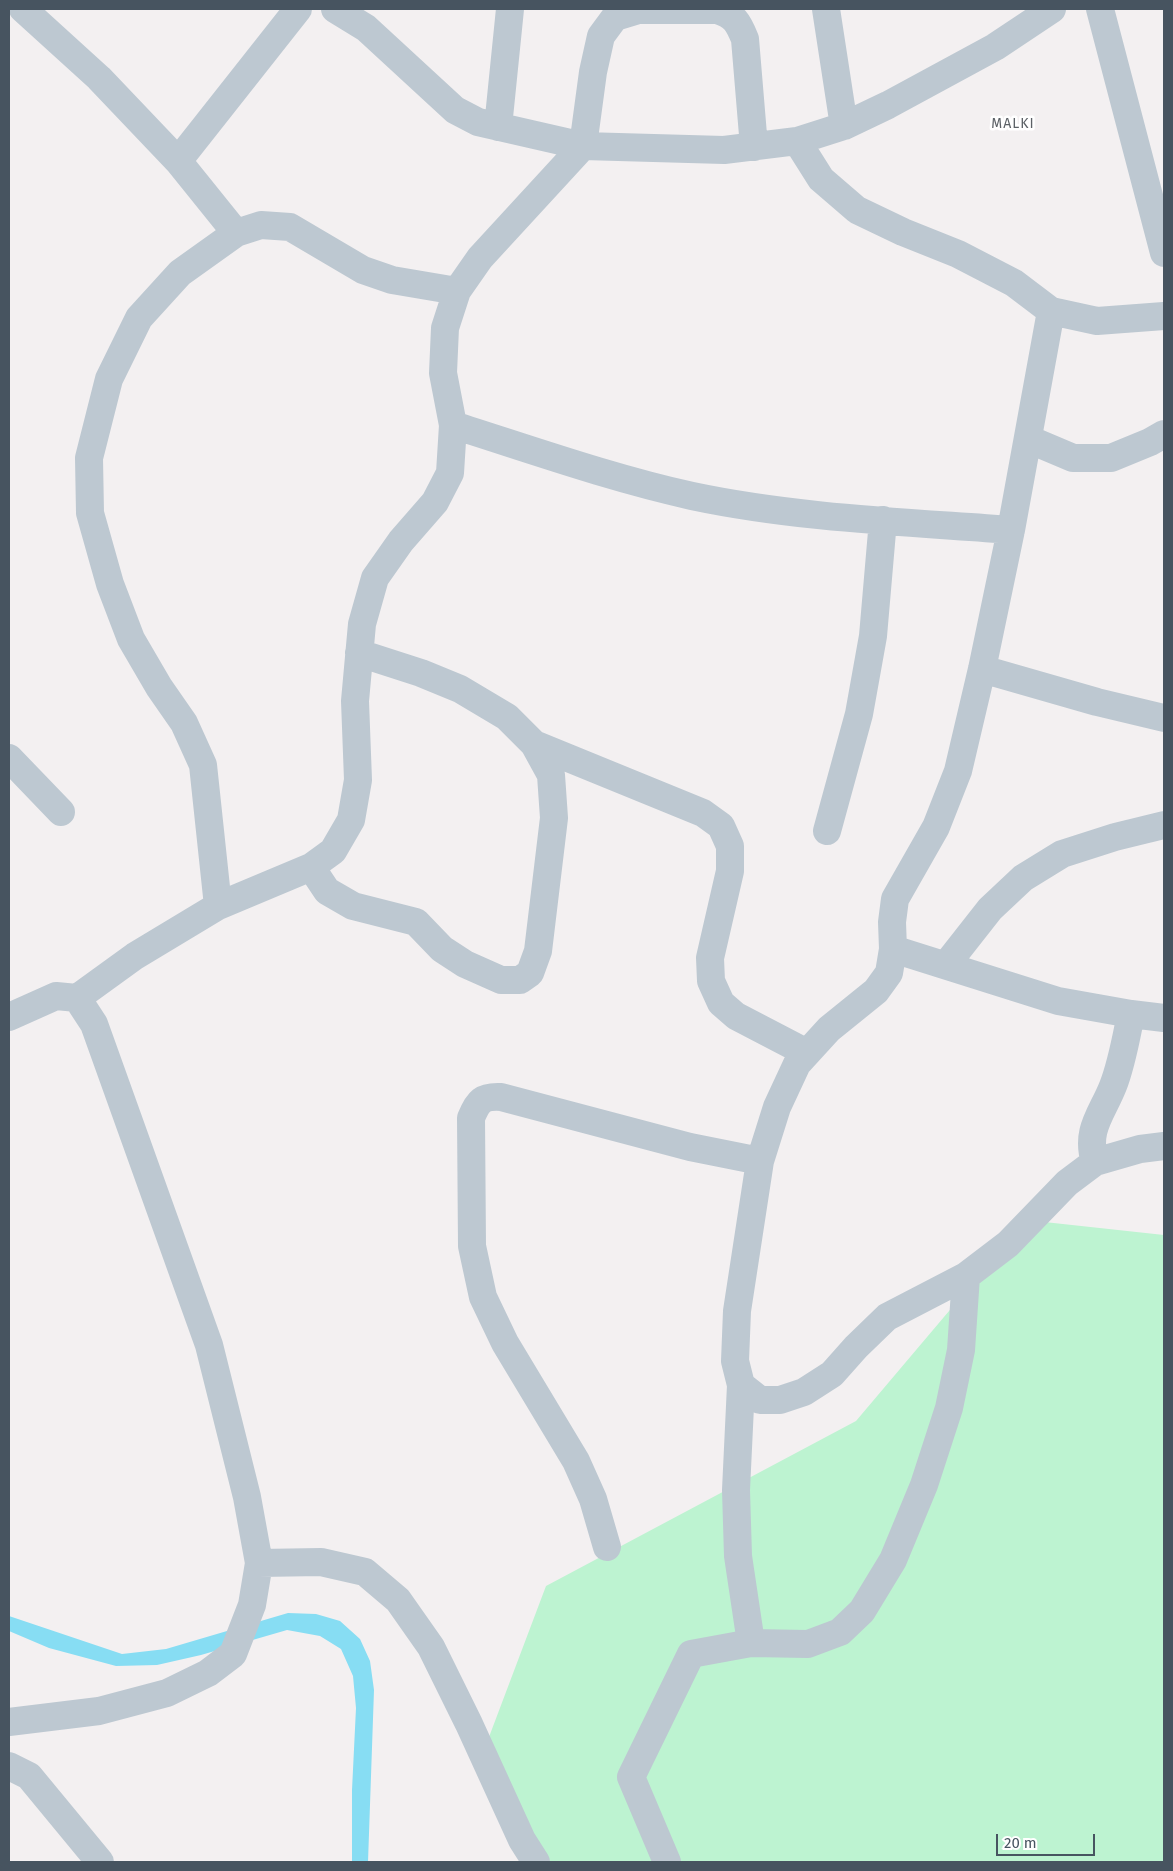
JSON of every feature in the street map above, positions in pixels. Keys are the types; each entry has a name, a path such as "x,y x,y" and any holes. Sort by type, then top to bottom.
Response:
{"street":[{"path":"9,16 17,9"},
{"path":"23,9 99,78 178,161 236,233"},
{"path":"178,161 298,9"},
{"path":"335,9 368,19 456,110 478,122 583,146 724,150 797,141 844,126 888,105 995,47 1052,9"},
{"path":"498,127 510,9"},
{"path":"826,9 844,126"},
{"path":"1100,9 1164,253"},
{"path":"9,1017 56,996 77,998 135,956 218,906 310,867 333,851 350,820 358,780 355,701 359,653 362,624 375,578 401,542 435,502 450,473 453,425 443,373 445,328 457,291 480,258 583,146 592,72 601,36 615,17 638,10 717,10 729,14 739,24 745,39 754,146"},
{"path":"797,141 821,179 857,210 903,232 958,254 1014,283 1050,311 1096,321 1164,316"},
{"path":"218,906 202,764 184,722 159,686 131,639 113,593 90,513 89,458 109,379 139,318 180,273 236,233 261,225 290,227 363,270 392,280 457,291"},
{"path":"751,1642 738,1556 736,1490 741,1385 735,1362 737,1311 760,1161 777,1106 797,1064 829,1029 876,991 889,972 894,949 892,922 896,899 936,827 958,771 982,669 1011,530 1050,311"},
{"path":"453,425 622,478 692,496 790,512 1011,530"},
{"path":"1028,439 1073,458 1111,458 1150,442 1164,434"},
{"path":"827,831 858,714 871,646 883,520"},
{"path":"310,867 328,891 353,906 416,922 442,948 465,964 502,980 520,980 530,972 538,951 554,818 551,775 534,744 507,718 460,689 421,673 359,653"},
{"path":"982,669 1098,702 1164,718"},
{"path":"534,744 703,813 721,826 730,846 730,871 710,958 711,981 721,1003 736,1016 807,1053"},
{"path":"9,758 61,812"},
{"path":"946,965 990,909 1023,878 1062,854 1115,837 1164,825"},
{"path":"894,949 1058,1001 1164,1018"},
{"path":"9,1722 99,1711 167,1693 208,1673 233,1654 252,1605 259,1563 247,1497 209,1345 94,1024 77,998"},
{"path":"1095,1162 1091,1149 1092,1133 1097,1117 1113,1086 1123,1055 1131,1014"},
{"path":"607,1547 593,1499 576,1461 505,1343 483,1297 472,1246 471,1118 477,1104 489,1096 501,1096 690,1147 760,1161"},
{"path":"741,1385 760,1400 780,1400 804,1392 832,1374 886,1317 966,1276 1008,1244 1067,1183 1095,1162 1140,1149 1164,1146"},
{"path":"667,1862 631,1777 691,1654 751,1642 808,1644 840,1632 862,1611 893,1560 924,1485 949,1408 961,1350 966,1276"},
{"path":"259,1563 321,1562 365,1572 398,1600 431,1647 469,1724 522,1840 536,1862"},
{"path":"9,1766 29,1776 100,1862"}],"green space":[{"path":"1026,1220 1164,1235 1164,1862 530,1862 489,1737 546,1586 856,1421"}],"water":[{"path":"288,1613 316,1614 340,1621 360,1639 370,1661 374,1690 368,1862 352,1862 352,1790 356,1708 353,1676 341,1649 320,1636 287,1630 201,1655 157,1665 116,1666 49,1648 9,1631 9,1616 122,1654 166,1649"}],"district":[{"name":"MALKI","path":"1013,124"}]}
